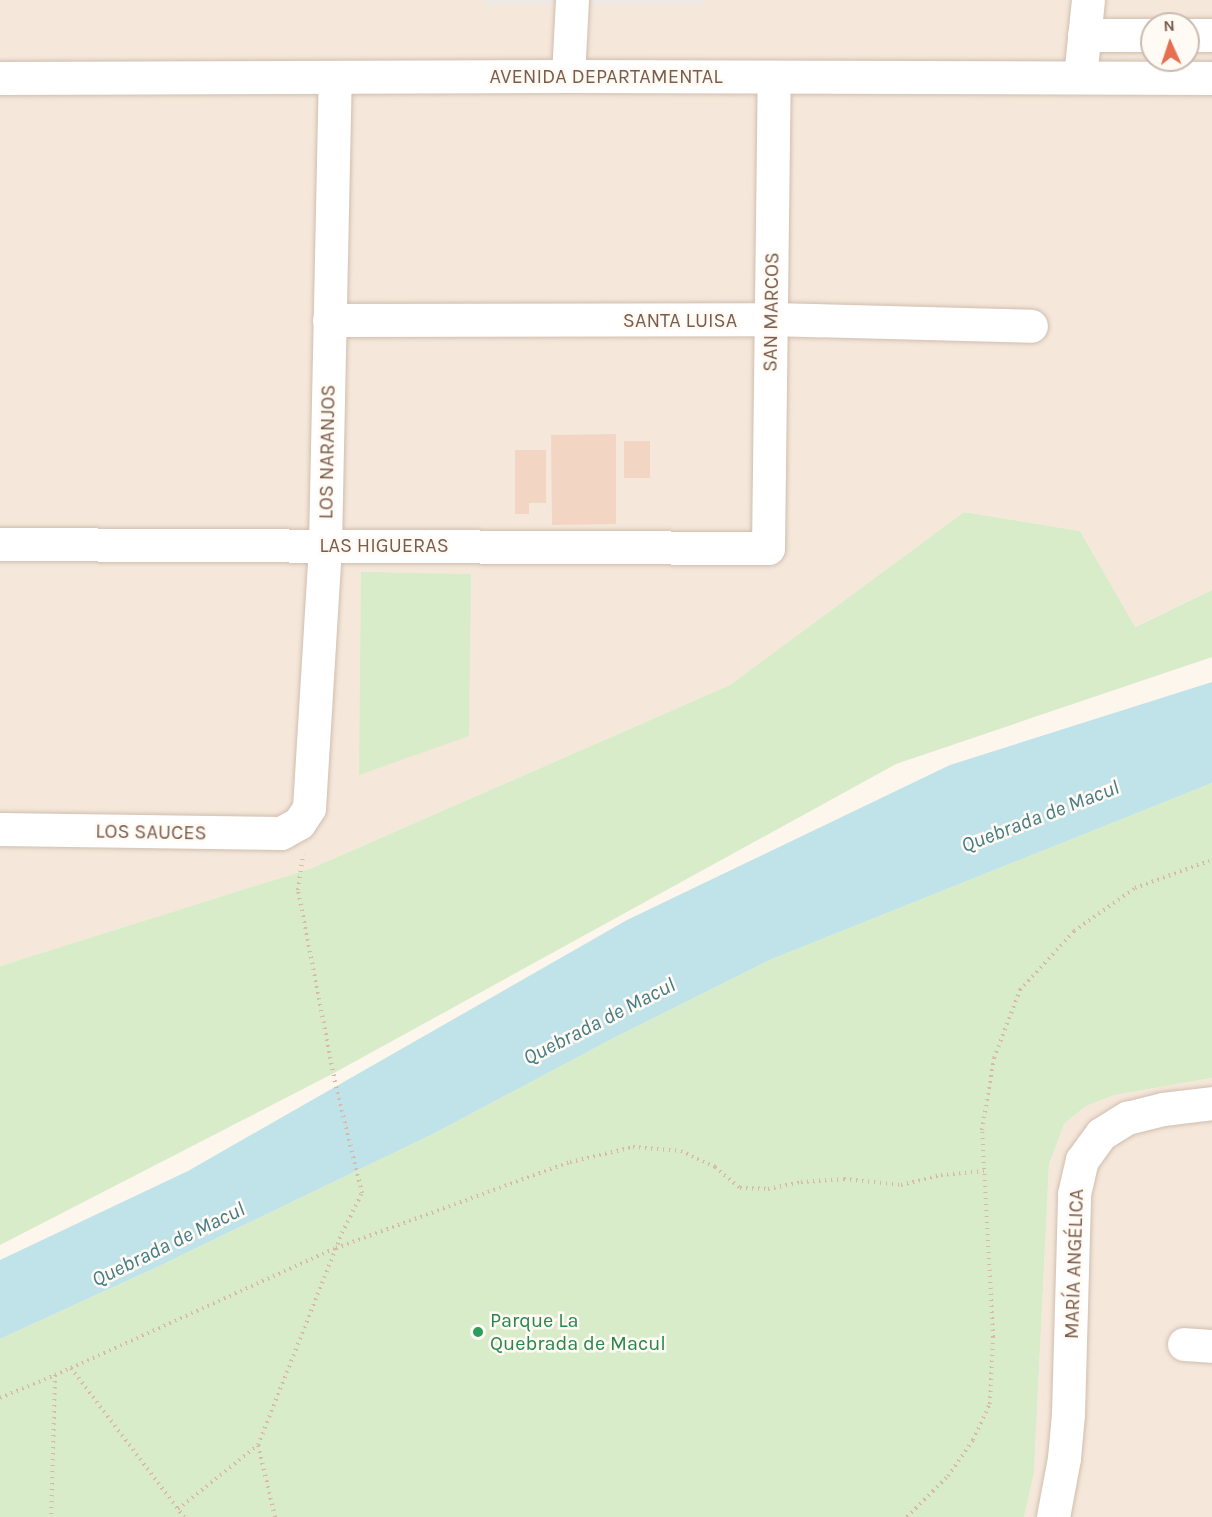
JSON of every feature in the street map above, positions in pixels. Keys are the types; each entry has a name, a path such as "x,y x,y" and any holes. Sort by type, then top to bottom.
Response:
{"street":[{"path":"568,76 572,0"},
{"path":"1080,77 1088,0"},
{"path":"1084,35 1140,35"},
{"name":"AVENIDA DEPARTAMENTAL","path":"0,78 568,76 1212,78"},
{"name":"LOS NARANJOS","path":"299,823 309,808 310,800 325,544 335,77"},
{"name":"SAN MARCOS","path":"768,548 774,77"},
{"name":"SANTA LUISA","path":"329,321 771,319 1031,326"},
{"name":"LAS HIGUERAS","path":"0,544 768,548"},
{"name":"LOS SAUCES","path":"0,829 281,833 299,823"},
{"name":"MARÍA ANGÉLICA","path":"1053,1517 1064,1458 1068,1414 1074,1194 1082,1160 1101,1134 1127,1118 1163,1109 1212,1103"}],"path":[{"path":"178,1509 258,1445 336,1248 362,1193 335,1082 298,890 304,846 299,823"},
{"path":"907,1517 948,1476 973,1440 990,1404 993,1337 982,1130 994,1058 1020,990 1074,931 1135,888 1209,861"},
{"path":"0,1398 336,1248 570,1162 633,1147 681,1151 715,1167 740,1188 768,1189 801,1182 844,1179 901,1185 941,1175 984,1171"},
{"path":"71,1368 184,1517"},
{"path":"51,1517 55,1375"},
{"path":"258,1445 275,1517"}],"shaded area":[{"path":"0,0 1212,0 1212,590 1134,627 1080,531 964,512 730,685 312,868 0,966"},
{"path":"484,0 704,0 704,6 483,5"},
{"path":"1212,1078 1212,1517 1024,1517 1034,1473 1049,1165 1064,1124 1086,1106 1115,1095"}],"green space":[{"path":"964,512 1080,531 1135,627 1212,590 1212,657 896,764 334,1073 0,1245 0,966 312,868 730,685"},
{"path":"361,572 471,574 469,736 359,775"},
{"name":"Parque La Quebrada de Macul","path":"1212,783 1212,1078 1115,1095 1086,1106 1064,1124 1049,1165 1034,1473 1024,1517 0,1517 0,1339 157,1267 435,1133 608,1041 772,959"}],"water":[{"name":"Quebrada de Macul","path":"1212,682 1212,783 772,959 608,1041 435,1133 157,1267 0,1339 0,1260 188,1171 627,920 950,765"}],"building":[{"path":"616,434 616,524 552,525 551,435"},
{"path":"624,441 650,441 650,478 624,478"},
{"path":"515,450 546,450 546,503 529,503 529,514 515,514"}],"place":[{"name":"Parque La Quebrada de Macul","path":"478,1332"}]}
